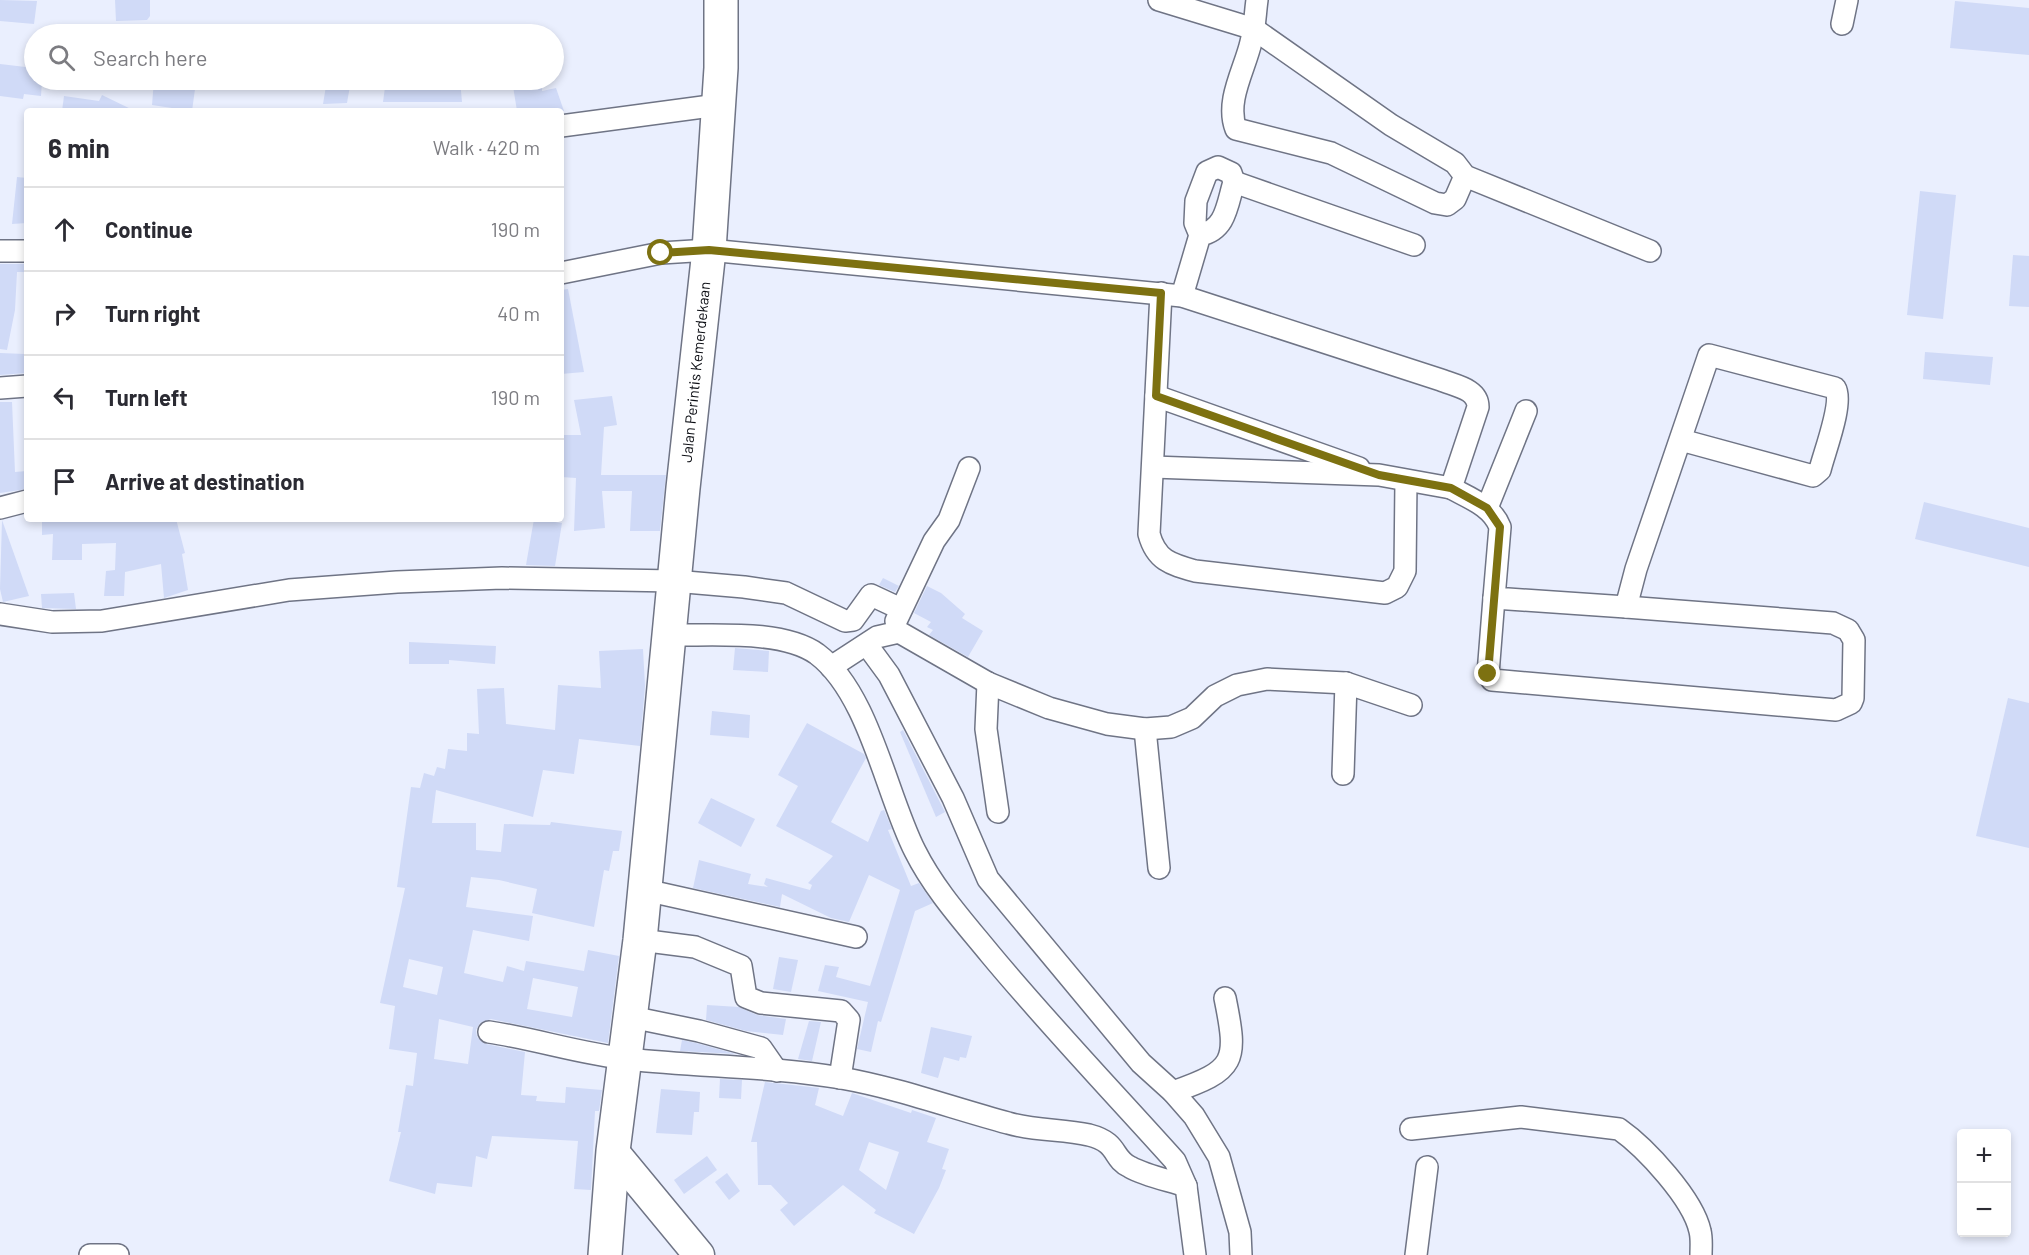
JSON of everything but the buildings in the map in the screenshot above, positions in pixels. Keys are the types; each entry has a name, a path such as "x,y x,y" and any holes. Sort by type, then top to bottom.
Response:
{"main road":[{"name":"Jalan Perintis Kemerdekaan","path":"624,1059 640,940 709,250 718,105 721,0"},
{"path":"605,1255 613,1151 624,1059"},
{"path":"613,1151 699,1255"}],"street":[{"path":"1159,0 1254,28 1391,125 1455,163 1465,176 1650,251"},
{"path":"1257,0 1254,28 1233,101 1231,117 1236,129 1331,153 1435,203 1447,205 1455,199 1465,176"},
{"path":"1842,24 1847,0"},
{"path":"564,126 718,105"},
{"path":"1200,235 1211,233 1219,227 1234,182 1231,173 1218,167 1207,172 1196,201 1195,223 1200,235 1171,294 1156,396 1151,541 1159,556 1177,566 1195,571 1385,593 1396,587 1405,571 1406,481"},
{"path":"1234,182 1414,245"},
{"path":"564,272 661,253 709,250 1171,294 1442,380 1473,393 1478,399 1478,407 1451,488"},
{"path":"0,251 24,251"},
{"path":"1626,607 1636,569 1709,355 1835,388 1837,392 1837,408 1820,470 1813,476 1681,440"},
{"path":"0,388 24,386"},
{"path":"1156,396 1379,475 1451,488 1487,508 1500,527 1494,598 1488,674 1492,680 1836,710 1851,703 1853,698 1854,640 1848,630 1833,623 1494,598"},
{"path":"1487,508 1526,411"},
{"path":"1153,467 1379,475"},
{"path":"890,632 934,541 949,520 969,468"},
{"path":"0,508 24,502"},
{"path":"0,614 52,622 102,621 290,590 397,582 502,578 786,592 845,621 853,620 871,595 901,609"},
{"path":"850,655 877,637 890,632 899,632 912,637 988,683 1048,708 1107,724 1145,729 1171,727 1192,718 1215,696 1237,685 1267,679 1346,683 1411,705"},
{"path":"670,633 783,640 816,653 850,655 895,685 953,798 988,879 1141,1063 1173,1092 1194,1116 1219,1157 1240,1232 1241,1255"},
{"path":"850,655 861,717 915,851 945,899 1032,1005 1175,1161 1186,1186 1195,1255"},
{"path":"988,683 986,729 998,812"},
{"path":"1343,774 1346,683"},
{"path":"1145,729 1159,868"},
{"path":"645,891 855,937"},
{"path":"640,940 695,947 741,966 746,998 761,1003 841,1011 849,1020 840,1078"},
{"path":"1173,1092 1209,1080 1222,1070 1232,1050 1225,998"},
{"path":"631,1017 699,1031 761,1048 777,1071"},
{"path":"489,1032 624,1059 840,1078 900,1092 1010,1124 1046,1131 1088,1135 1106,1141 1115,1148 1120,1160 1129,1167 1186,1186"},
{"path":"1411,1129 1521,1117 1619,1129 1632,1138 1664,1171 1687,1205 1700,1230 1701,1255"},
{"path":"1416,1255 1428,1167"},
{"path":"90,1255 118,1255"}],"route":[{"path":"661,253 709,250 1161,293 1156,396 1379,475 1451,488 1487,508 1498,520 1500,527 1488,674"}]}
